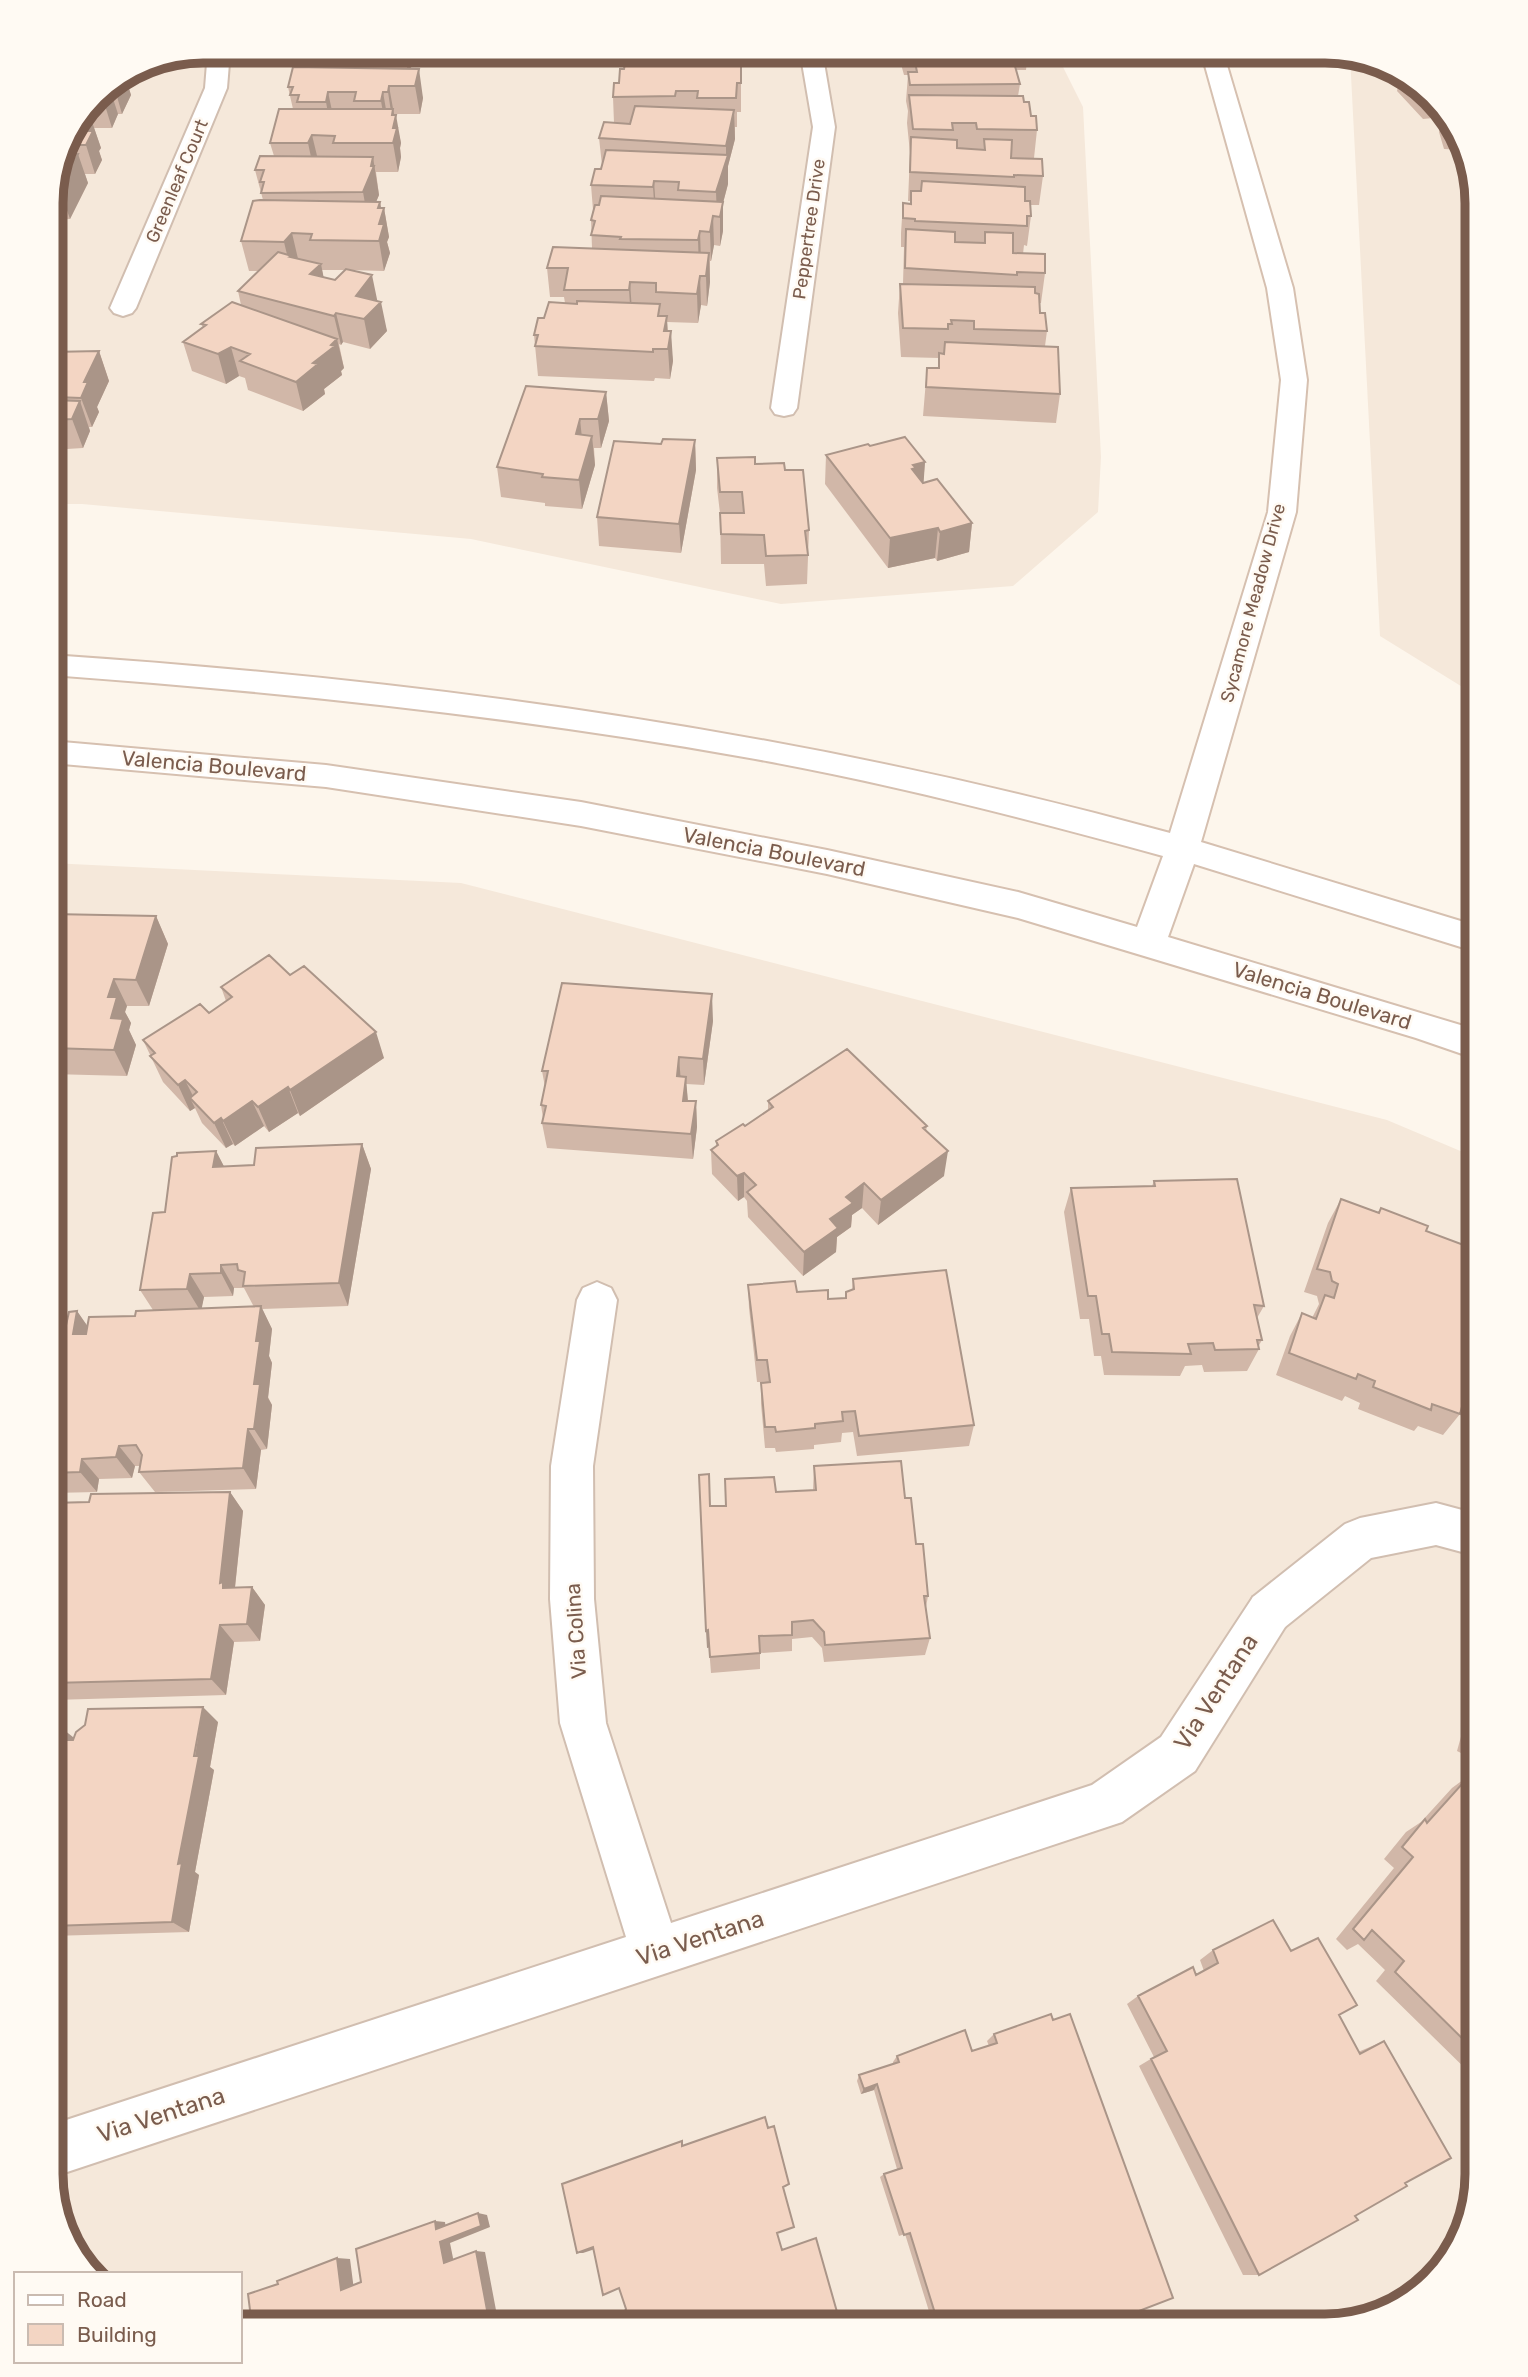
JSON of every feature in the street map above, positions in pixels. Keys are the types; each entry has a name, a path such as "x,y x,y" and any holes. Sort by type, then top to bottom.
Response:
{"street":[{"name":"Greenleaf Court","path":"122,308 216,88 218,63"},
{"name":"Peppertree Drive","path":"784,408 824,127 813,63"},
{"name":"Sycamore Meadow Drive","path":"1148,944 1183,847 1282,512 1294,380 1280,288 1215,63"},
{"path":"63,666 291,683 453,700 643,729 841,766 1057,814 1183,847 1313,885 1465,935"},
{"name":"Valencia Boulevard","path":"63,753 326,776 581,814 827,862 1018,905 1465,1041"},
{"name":"Via Colina","path":"597,1300 572,1466 572,1599 583,1723 656,1953"},
{"name":"Via Ventana","path":"63,2147 1105,1805 1178,1754 1269,1612 1360,1539 1436,1524 1465,1532"}],"shaded area":[{"path":"194,63 1061,63 1083,107 1101,457 1098,512 1013,586 781,604 471,539 63,504 64,185 77,141 92,118 125,87 158,70"},
{"path":"1351,66 1387,77 1417,98 1430,111 1451,141 1458,158 1465,203 1465,689 1380,636"},
{"path":"63,864 461,883 1387,1120 1465,1153 1465,2174 1458,2219 1451,2236 1430,2266 1417,2279 1387,2300 1370,2307 1325,2314 242,2314 242,2272 104,2272 98,2266 77,2236 70,2219 63,2174"}],"building":[{"path":"741,63 741,83 737,83 736,98 697,98 698,91 676,91 675,96 613,97 614,83 619,83 620,69 624,69 625,64"},
{"path":"915,63 1014,63 1020,84 910,85 908,72 917,72"},
{"path":"293,67 419,69 415,86 389,86 388,92 383,92 381,101 354,101 356,92 328,92 326,102 297,102 299,95 290,95 293,87 288,87"},
{"path":"909,95 1023,96 1024,102 1029,102 1031,116 1036,116 1037,130 977,129 976,123 952,123 953,130 913,129"},
{"path":"635,106 734,110 726,146 599,138 604,122 630,124"},
{"path":"279,109 393,109 392,115 396,115 393,128 397,128 393,143 333,143 335,136 312,135 308,143 270,143"},
{"path":"92,119 86,131 93,131 86,145 76,145"},
{"path":"911,137 957,140 957,148 985,150 984,139 1012,140 1011,158 1042,159 1043,176 910,172"},
{"path":"606,150 728,155 716,192 678,190 679,182 654,181 653,187 591,185 595,169 601,169"},
{"path":"72,154 78,154 65,180 68,167"},
{"path":"260,156 373,157 371,166 374,166 363,192 261,193 264,182 260,182 264,170 255,170"},
{"path":"922,181 1025,187 1025,201 1030,201 1031,216 1027,216 1027,226 915,221 903,218 903,203 911,204 911,191 921,191"},
{"path":"601,196 723,202 720,217 713,216 710,232 700,231 698,240 620,239 621,237 591,235 595,221 591,220"},
{"path":"253,201 380,202 378,208 384,208 379,224 384,224 379,241 310,240 312,234 292,233 284,242 241,241"},
{"path":"906,229 955,232 955,242 985,243 985,232 1013,233 1013,253 1045,254 1045,273 1017,272 1017,275 905,268"},
{"path":"553,247 709,253 706,276 700,276 697,294 656,292 656,283 630,282 629,290 564,290 568,268 547,268"},
{"path":"278,252 321,264 310,274 335,280 346,269 372,275 356,296 381,302 364,319 336,313 334,316 238,291"},
{"path":"900,284 1035,287 1035,293 1039,294 1040,313 1045,313 1047,331 974,329 974,321 951,320 952,324 948,324 948,329 903,328"},
{"path":"577,301 660,304 658,316 667,316 664,331 671,331 668,349 653,349 653,352 535,346 538,335 534,335 538,318 544,318 549,302 577,304"},
{"path":"232,302 337,339 331,345 335,346 313,363 318,364 296,382 240,361 250,354 231,347 218,354 183,342 206,325 201,324"},
{"path":"945,342 1058,347 1060,394 926,387 927,368 939,368 939,353 944,354"},
{"path":"99,351 84,382 88,382 81,398 63,397 63,352"},
{"path":"526,386 606,392 598,419 580,419 576,434 592,436 579,480 542,477 543,474 497,467"},
{"path":"63,400 80,401 72,419 63,419"},
{"path":"905,437 925,462 913,465 916,468 912,469 923,483 937,479 972,523 940,532 938,528 890,538 826,455"},
{"path":"663,439 695,440 679,524 597,517 614,441 661,444"},
{"path":"755,457 755,464 784,463 785,470 803,470 809,530 805,531 808,555 766,556 764,535 721,534 720,513 744,513 742,492 720,492 717,458"},
{"path":"63,914 156,916 136,980 114,979 108,997 117,997 111,1018 123,1019 114,1050 63,1048"},
{"path":"269,955 290,975 304,966 376,1032 290,1090 288,1087 258,1107 252,1101 223,1121 221,1118 214,1123 190,1098 197,1092 185,1080 178,1085 150,1056 155,1053 143,1040 200,1004 209,1013 232,997 221,987"},
{"path":"562,983 712,994 703,1059 679,1057 677,1076 686,1077 683,1101 696,1101 691,1134 542,1123 546,1106 541,1105 548,1071 542,1071"},
{"path":"847,1049 927,1126 923,1128 948,1151 881,1200 864,1183 846,1197 853,1203 830,1219 838,1228 804,1252 747,1192 756,1185 744,1173 737,1176 711,1150 718,1145 716,1141 773,1107 768,1101"},
{"path":"362,1144 339,1283 243,1286 245,1272 238,1270 237,1264 221,1265 221,1273 190,1274 187,1289 140,1290 153,1213 165,1212 172,1157 177,1156 177,1153 216,1151 213,1167 254,1165 256,1148"},
{"path":"1237,1179 1264,1306 1254,1305 1262,1340 1257,1340 1259,1349 1215,1350 1213,1343 1188,1344 1191,1354 1112,1352 1109,1334 1102,1334 1096,1296 1088,1296 1071,1188 1155,1186 1154,1181"},
{"path":"1341,1199 1379,1213 1381,1208 1428,1226 1426,1231 1465,1246 1465,1396 1460,1414 1432,1404 1431,1410 1373,1387 1375,1381 1358,1374 1356,1379 1289,1353 1302,1313 1316,1319 1325,1295 1334,1298 1338,1284 1332,1281 1330,1272 1317,1269"},
{"path":"946,1270 974,1425 859,1436 855,1411 842,1412 843,1421 815,1424 815,1428 776,1432 775,1427 765,1427 761,1383 770,1382 767,1360 757,1360 748,1285 795,1281 797,1292 828,1290 828,1299 846,1298 846,1292 854,1289 853,1279"},
{"path":"261,1306 256,1341 260,1341 254,1384 260,1384 254,1429 248,1429 243,1468 139,1472 142,1455 136,1445 119,1446 116,1457 82,1459 80,1472 63,1473 63,1334 69,1312 77,1311 73,1334 86,1334 89,1317 135,1316 136,1311"},
{"path":"901,1461 905,1498 911,1498 916,1544 923,1544 928,1596 924,1596 930,1638 825,1645 824,1632 813,1620 792,1622 792,1635 759,1636 760,1653 710,1657 708,1630 706,1631 699,1475 709,1474 710,1506 726,1506 725,1479 774,1477 776,1492 816,1490 814,1466"},
{"path":"230,1492 220,1583 223,1582 223,1588 252,1587 247,1624 220,1625 211,1679 63,1683 63,1503 89,1502 91,1494"},
{"path":"203,1707 194,1756 199,1756 178,1864 182,1863 172,1922 63,1926 63,1740 73,1740 76,1732 85,1725 88,1709"},
{"path":"1465,1781 1465,2041 1395,1972 1404,1961 1372,1930 1364,1940 1353,1929 1413,1857 1402,1847 1425,1819 1427,1823"},
{"path":"1273,1920 1291,1951 1318,1938 1357,2005 1339,2015 1360,2054 1384,2041 1451,2158 1405,2183 1407,2186 1355,2216 1358,2220 1259,2275 1151,2059 1167,2051 1138,1996 1193,1967 1196,1975 1218,1963 1213,1950"},
{"path":"1051,2014 1053,2020 1070,2014 1173,2298 1131,2314 935,2314 910,2233 904,2235 884,2174 902,2168 877,2084 864,2089 859,2075 899,2062 897,2056 965,2030 972,2051 997,2043 994,2034"},
{"path":"765,2117 768,2128 774,2126 789,2184 783,2187 794,2227 777,2233 782,2250 816,2238 838,2314 624,2314 626,2309 619,2288 603,2295 593,2247 577,2253 562,2184 682,2141 682,2146"},
{"path":"478,2213 481,2226 440,2242 444,2263 476,2251 488,2314 250,2314 248,2294 337,2258 341,2290 361,2282 356,2249 435,2221 436,2229"}]}
